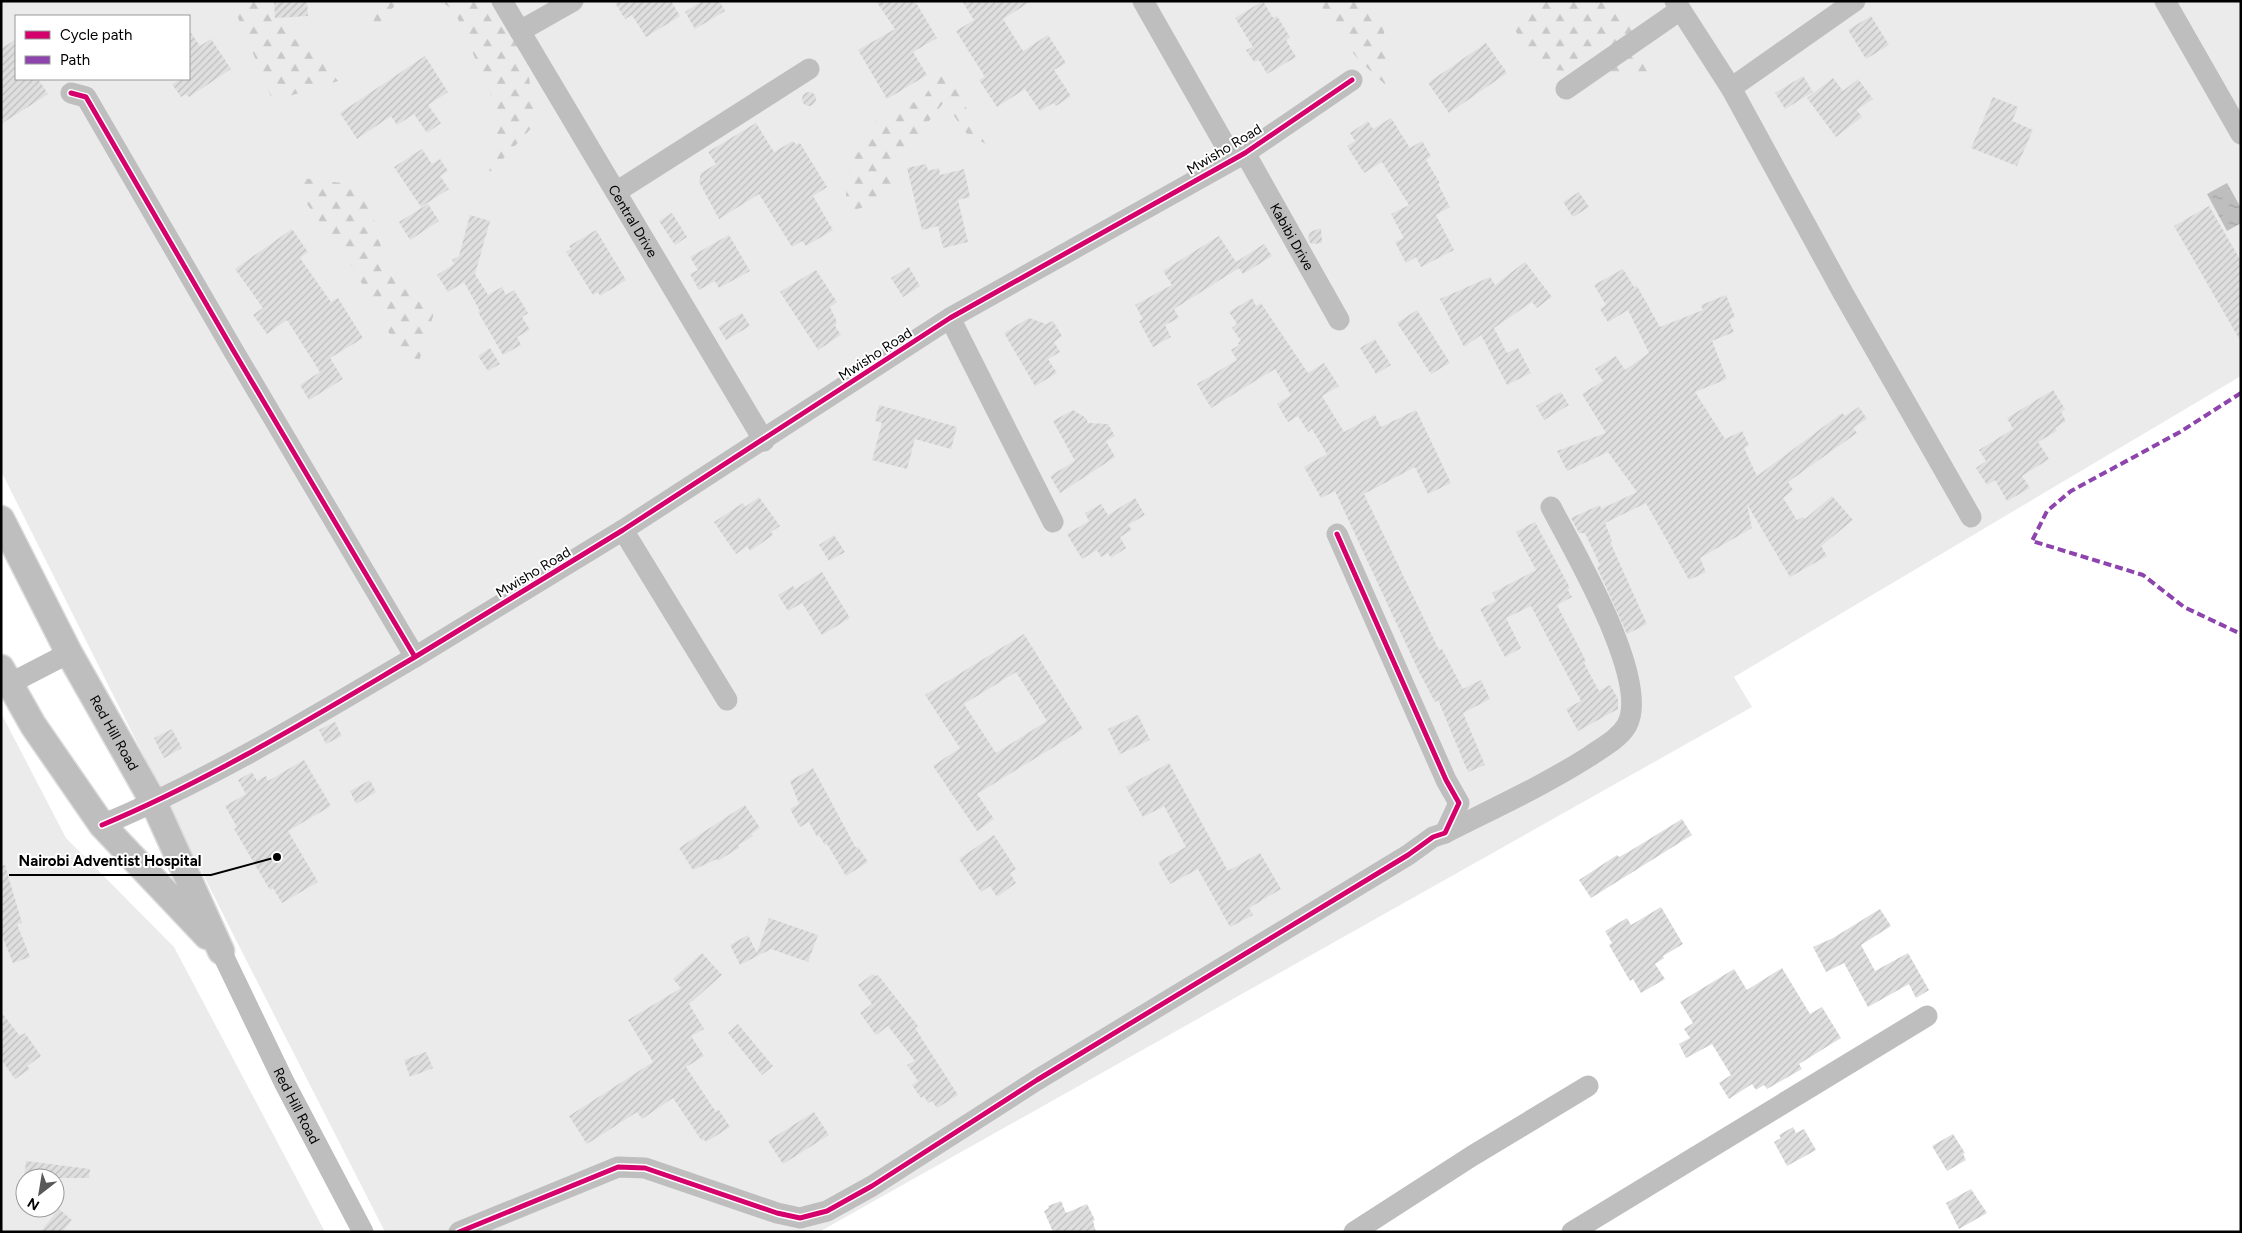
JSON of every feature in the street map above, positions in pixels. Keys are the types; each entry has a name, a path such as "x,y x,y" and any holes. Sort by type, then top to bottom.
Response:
{"main road":[{"name":"Red Hill Road","path":"1,519 69,653 154,804 221,951"},
{"name":"Red Hill Road","path":"5,676 33,725 102,825 221,951"}],"street":[{"name":"Central Drive","path":"502,1 764,441"},
{"path":"520,31 573,1"},
{"name":"Kabibi Drive","path":"1143,1 1339,320"},
{"path":"1731,88 1855,1"},
{"path":"2165,1 2241,134"},
{"path":"1566,89 1678,6 1731,88 1843,293 1970,517"},
{"path":"616,192 809,69"},
{"name":"Mwisho Road","path":"102,825 154,804 216,773 415,657 764,441 950,318 1239,156 1352,80"},
{"path":"71,94 86,97 415,657"},
{"path":"950,318 1053,522"},
{"path":"459,1232 618,1167 645,1168 800,1218 827,1211 872,1186 1037,1080 1408,855 1432,837 1445,833 1553,780 1616,739 1628,724 1631,685 1624,656 1551,506"},
{"path":"623,530 728,700"},
{"path":"1337,534 1446,780 1459,803 1445,833"},
{"path":"5,676 69,653"},
{"name":"Red Hill Road","path":"221,951 284,1082 363,1232"},
{"path":"1572,1232 1927,1016"},
{"path":"1354,1232 1472,1156 1588,1086"}],"green space":[{"path":"1,1 2241,1 2241,376 1734,677 1752,707 819,1232 385,1232 1,471"},
{"path":"231,1 273,1 338,81 273,101"},
{"path":"374,1 399,1 373,30"},
{"path":"440,1 517,1 536,123 489,174 498,111 454,10"},
{"path":"1322,1 1374,1 1383,25 1393,92 1359,60 1324,19"},
{"path":"1539,1 1620,1 1652,77 1540,69 1511,24"},
{"path":"947,63 966,108 998,142 1021,162 967,134 944,102 899,159 888,200 844,213 851,152 870,124 924,97"},
{"path":"287,176 365,186 383,254 435,310 415,374 393,340 355,271"},
{"path":"1,713 66,838 174,947 325,1232 1,1232"}],"water":[{"path":"2227,183 2241,208 2241,223 2227,231 2207,194"}],"building":[{"path":"274,1 307,1 308,16 275,18"},
{"path":"614,1 671,1 680,16 646,37 632,15 625,19"},
{"path":"702,1 719,1 725,11 695,29 685,12"},
{"path":"876,1 915,1 937,38 913,52 927,75 887,99 858,50 895,29"},
{"path":"962,1 1031,1 1003,19 1023,51 1048,35 1066,63 1054,70 1071,96 1056,106 1053,103 1040,111 1025,89 997,107 979,80 985,77 956,31 974,20"},
{"path":"1263,1 1273,18 1277,16 1290,37 1286,40 1296,57 1267,74 1259,60 1254,62 1246,50 1253,47 1235,18"},
{"path":"1871,16 1889,45 1866,59 1848,30"},
{"path":"190,31 200,46 211,39 231,69 189,97 186,94 181,97 172,84 178,81 190,80"},
{"path":"15,40 15,80 39,80 48,94 1,124 1,49"},
{"path":"1486,43 1507,73 1449,113 1428,83"},
{"path":"425,56 448,92 428,105 441,123 427,133 414,114 397,125 391,116 357,139 340,113"},
{"path":"1803,76 1813,92 1785,109 1775,93"},
{"path":"1833,78 1843,91 1858,79 1873,99 1857,110 1862,117 1836,137 1807,98"},
{"path":"806,92 812,92 816,99 812,106 806,106 802,102 802,96"},
{"path":"1993,97 2018,107 2012,121 2033,130 2017,166 1971,148"},
{"path":"1391,118 1410,148 1422,141 1431,156 1426,160 1440,183 1438,184 1450,207 1436,215 1454,250 1421,267 1416,257 1406,263 1395,242 1404,238 1391,214 1409,205 1382,162 1364,173 1347,146 1355,141 1350,133 1368,121 1373,129"},
{"path":"756,123 774,152 793,141 796,145 800,143 827,187 813,196 833,230 806,246 802,241 792,247 759,194 719,219 699,182 701,173 716,164 708,152"},
{"path":"422,149 432,164 440,159 448,171 440,176 449,189 421,207 394,167"},
{"path":"926,164 928,171 939,168 940,175 964,169 970,197 958,200 968,242 943,248 938,226 922,230 907,168"},
{"path":"1579,192 1589,207 1573,217 1563,202"},
{"path":"428,204 439,221 410,240 399,222"},
{"path":"2209,206 2241,261 2241,342 2174,226"},
{"path":"672,213 687,237 675,245 659,221"},
{"path":"470,215 490,221 475,274 488,295 502,287 506,295 514,290 528,313 522,317 530,330 517,337 521,345 503,355 478,312 480,311 464,282 448,292 437,275 454,264 452,260 459,256"},
{"path":"1321,228 1322,243 1311,244 1308,239 1310,232"},
{"path":"292,229 308,252 300,258 331,302 338,298 363,338 330,358 343,379 309,400 300,385 320,372 287,320 267,334 253,315 263,308 235,269"},
{"path":"596,230 626,280 600,296 598,292 593,295 566,252 571,249 569,246"},
{"path":"729,235 750,271 719,288 715,281 699,290 690,274 698,270 690,257"},
{"path":"1219,236 1236,262 1264,244 1272,256 1243,274 1239,268 1174,309 1179,318 1165,325 1171,337 1153,347 1139,321 1143,319 1135,305 1172,285 1163,271"},
{"path":"1525,262 1552,297 1537,308 1532,302 1494,328 1507,353 1518,348 1531,373 1507,385 1481,335 1464,347 1440,299 1490,277 1495,285"},
{"path":"909,267 920,286 903,297 891,278"},
{"path":"1623,269 1634,287 1637,286 1660,327 1703,310 1701,305 1726,295 1735,317 1729,320 1734,332 1712,341 1727,379 1695,392 1725,439 1742,431 1749,445 1744,448 1757,476 1842,413 1845,416 1859,407 1867,419 1853,428 1857,433 1788,482 1793,490 1783,498 1797,520 1803,517 1805,519 1832,496 1853,520 1821,546 1827,556 1790,577 1747,504 1752,528 1700,558 1706,572 1689,580 1646,503 1605,523 1612,541 1610,542 1647,624 1627,634 1597,567 1600,565 1585,533 1579,533 1571,518 1600,505 1601,509 1637,492 1608,452 1567,471 1557,451 1606,433 1582,394 1603,381 1595,369 1616,356 1625,370 1649,353 1628,310 1608,322 1600,309 1606,305 1594,285"},
{"path":"816,270 837,302 830,307 837,322 835,326 841,335 818,350 780,292"},
{"path":"1252,298 1256,306 1261,303 1308,373 1324,363 1339,386 1322,396 1344,432 1375,415 1381,427 1416,410 1451,483 1428,494 1415,467 1364,494 1439,650 1442,649 1463,689 1481,680 1490,699 1463,713 1485,765 1468,772 1438,700 1435,702 1419,672 1335,491 1321,498 1304,467 1327,454 1312,429 1308,432 1298,416 1288,422 1277,404 1291,395 1275,369 1211,408 1197,384 1237,360 1231,350 1239,345 1238,343 1241,341 1232,328 1237,324 1229,312"},
{"path":"1417,310 1450,363 1431,374 1397,323"},
{"path":"742,313 750,326 726,340 718,327"},
{"path":"1029,318 1046,324 1053,321 1062,336 1054,342 1060,352 1048,359 1057,373 1035,386 1004,333"},
{"path":"1375,339 1391,365 1376,374 1360,348"},
{"path":"490,348 500,364 488,371 478,356"},
{"path":"2053,390 2065,409 2061,412 2066,421 2055,428 2057,431 2038,442 2049,459 2022,476 2030,488 2007,501 1995,480 1987,485 1976,468 1986,461 1979,450 2013,429 2007,418"},
{"path":"1561,392 1569,405 1544,420 1536,406"},
{"path":"879,405 957,427 951,449 915,439 907,469 872,460 882,423 875,421"},
{"path":"1073,410 1086,418 1088,423 1108,424 1115,436 1106,441 1115,457 1060,493 1050,476 1075,461 1053,421"},
{"path":"759,497 780,526 771,532 773,535 750,551 747,546 736,554 714,522 743,503 745,507"},
{"path":"1135,498 1145,515 1128,525 1132,530 1120,537 1126,548 1111,558 1108,553 1101,557 1097,550 1082,559 1067,534 1089,521 1085,513 1101,504 1108,515"},
{"path":"1535,522 1570,588 1567,589 1572,597 1557,605 1586,661 1584,663 1599,691 1610,685 1618,699 1618,709 1578,731 1566,709 1581,701 1531,606 1506,618 1521,648 1505,657 1480,609 1496,601 1492,593 1536,570 1516,532"},
{"path":"834,535 845,552 829,561 819,545"},
{"path":"822,572 850,618 822,635 802,603 788,611 778,595 793,586 795,589"},
{"path":"1024,634 1083,729 977,794 994,819 977,831 933,766 960,748 925,695","holes":["1016,672 1047,721 996,753 964,704"]},
{"path":"1138,715 1150,740 1120,754 1108,729"},
{"path":"335,722 342,736 326,744 319,730"},
{"path":"172,729 182,748 164,758 154,738"},
{"path":"304,760 331,806 288,831 318,882 282,903 273,888 270,890 234,829 237,827 225,806 246,794 238,780 252,772 257,781 266,776 268,781"},
{"path":"1169,763 1228,871 1260,853 1281,889 1249,908 1253,915 1230,927 1198,869 1170,884 1158,862 1186,847 1164,806 1143,817 1126,787"},
{"path":"813,768 856,848 858,847 868,862 846,876 827,844 825,845 819,835 817,837 809,822 800,827 790,809 799,804 790,781"},
{"path":"370,780 376,792 356,804 350,791"},
{"path":"745,805 760,828 751,834 753,836 738,845 740,847 718,861 717,859 693,870 679,848"},
{"path":"1682,819 1692,835 1591,898 1579,880 1617,855 1619,857 1630,851"},
{"path":"994,835 1016,869 1010,873 1016,883 997,897 990,886 981,892 959,859"},
{"path":"5,865 22,923 17,924 30,957 13,963 1,933 1,866"},
{"path":"1661,907 1683,944 1663,956 1664,958 1655,964 1665,979 1641,993 1633,979 1630,981 1609,945 1612,943 1605,931 1627,918 1631,925"},
{"path":"1880,909 1891,926 1861,945 1875,971 1908,953 1929,990 1916,998 1909,984 1868,1007 1844,963 1826,972 1813,947 1833,938"},
{"path":"769,918 818,935 808,962 771,949 740,965 730,945 748,935 757,953"},
{"path":"702,953 722,975 689,1004 704,1029 691,1036 704,1056 686,1067 716,1112 719,1110 730,1127 706,1142 704,1139 702,1141 673,1098 642,1119 637,1112 587,1144 569,1116 653,1062 628,1020 681,988 673,979"},
{"path":"1782,968 1810,1014 1822,1007 1841,1038 1799,1064 1802,1069 1767,1089 1764,1085 1756,1090 1752,1084 1729,1099 1719,1083 1731,1075 1712,1044 1686,1058 1679,1044 1690,1038 1684,1029 1693,1023 1680,1002 1734,969 1747,990"},
{"path":"873,974 878,975 918,1026 915,1028 958,1095 937,1108 932,1101 928,1103 924,1096 921,1098 912,1085 918,1081 907,1065 915,1061 888,1026 876,1035 860,1013 872,1004 858,985"},
{"path":"1,1012 20,1036 25,1033 41,1056 27,1066 30,1069 15,1079 1,1059"},
{"path":"738,1024 773,1066 762,1075 728,1033"},
{"path":"426,1052 433,1068 410,1077 404,1060"},
{"path":"814,1112 829,1135 783,1164 768,1141"},
{"path":"1793,1127 1796,1133 1804,1129 1816,1150 1787,1166 1774,1142 1781,1138 1779,1135"},
{"path":"1953,1134 1965,1153 1963,1154 1966,1160 1947,1171 1932,1146"},
{"path":"26,1161 90,1169 89,1178 65,1178 65,1168 25,1168"},
{"path":"1971,1189 1987,1213 1959,1229 1946,1203"},
{"path":"1061,1201 1066,1213 1087,1204 1095,1220 1093,1221 1096,1232 1053,1232 1044,1211 1049,1208 1048,1206"},
{"path":"65,1214 72,1220 62,1232 40,1232 52,1218 65,1218"}],"marked path":[{"path":"2241,393 2180,432 2071,491 2047,511 2032,541 2143,575 2184,607 2241,634"}],"cycle path":[{"path":"415,657 623,530 950,318 1245,153 1352,80"},
{"path":"71,93 86,97 415,657 262,746 183,788 102,825"},
{"path":"459,1232 618,1167 645,1168 777,1213 800,1218 827,1211 872,1186 1037,1080 1408,855 1433,837 1445,833 1459,803 1446,780 1337,534"}],"place":[{"name":"Nairobi Adventist Hospital","path":"277,857"}]}
